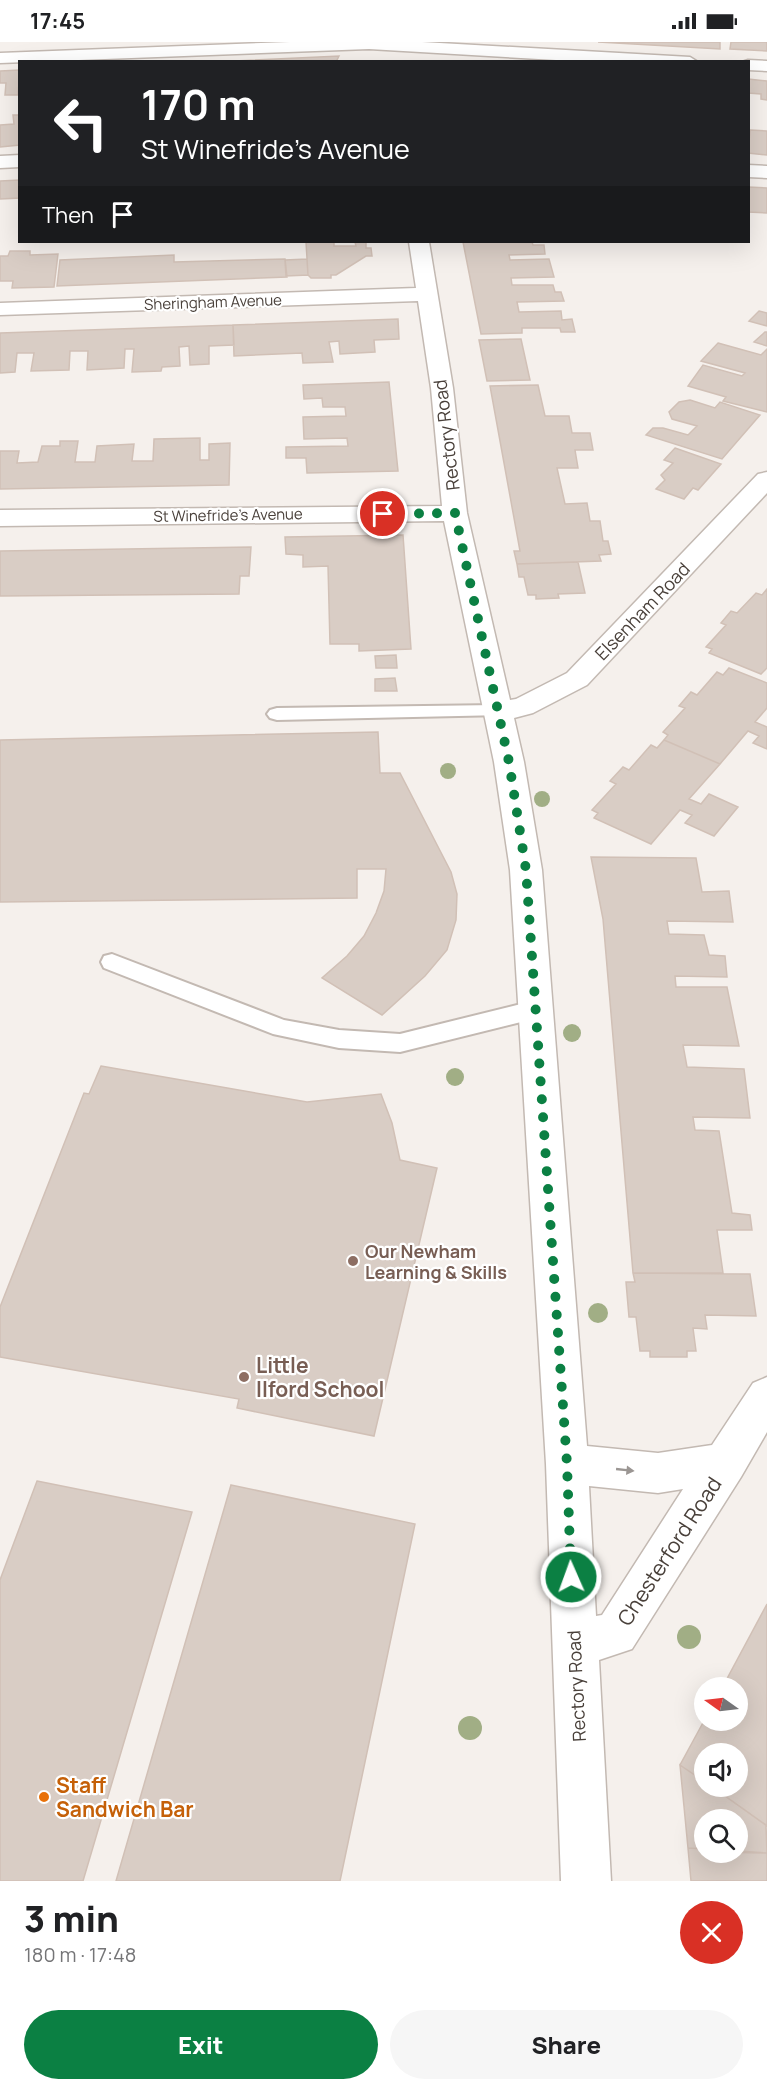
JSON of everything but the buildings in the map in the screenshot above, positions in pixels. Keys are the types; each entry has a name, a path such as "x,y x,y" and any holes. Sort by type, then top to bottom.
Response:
{"street":[{"path":"0,58 369,43 656,60"},
{"path":"363,60 369,43"},
{"path":"750,65 767,66"},
{"path":"0,162 18,161"},
{"path":"750,171 767,172"},
{"name":"Rectory Road","path":"419,243 442,388 455,513 509,762 526,870 567,1464 586,1881"},
{"name":"Sheringham Avenue","path":"0,309 427,294"},
{"name":"Elsenham Road","path":"497,711 523,707 577,679 767,479"},
{"name":"St Winefride's Avenue","path":"0,518 455,513"},
{"name":"Chesterford Road","path":"574,1645 616,1633 767,1396"},
{"name":"Chesterford Road","path":"567,1464 658,1473 726,1463"}],"lane":[{"path":"277,714 497,711"},
{"path":"112,962 281,1028 339,1039 400,1043 537,1009"}],"place":[{"name":"Our Newham Learning & Skills","path":"353,1261"},
{"name":"Little Ilford School","path":"244,1377"},
{"name":"Staff Sandwich Bar","path":"44,1797"}],"route":[{"path":"383,514 455,513 509,762 526,870 537,1009 567,1464 571,1577"}]}
